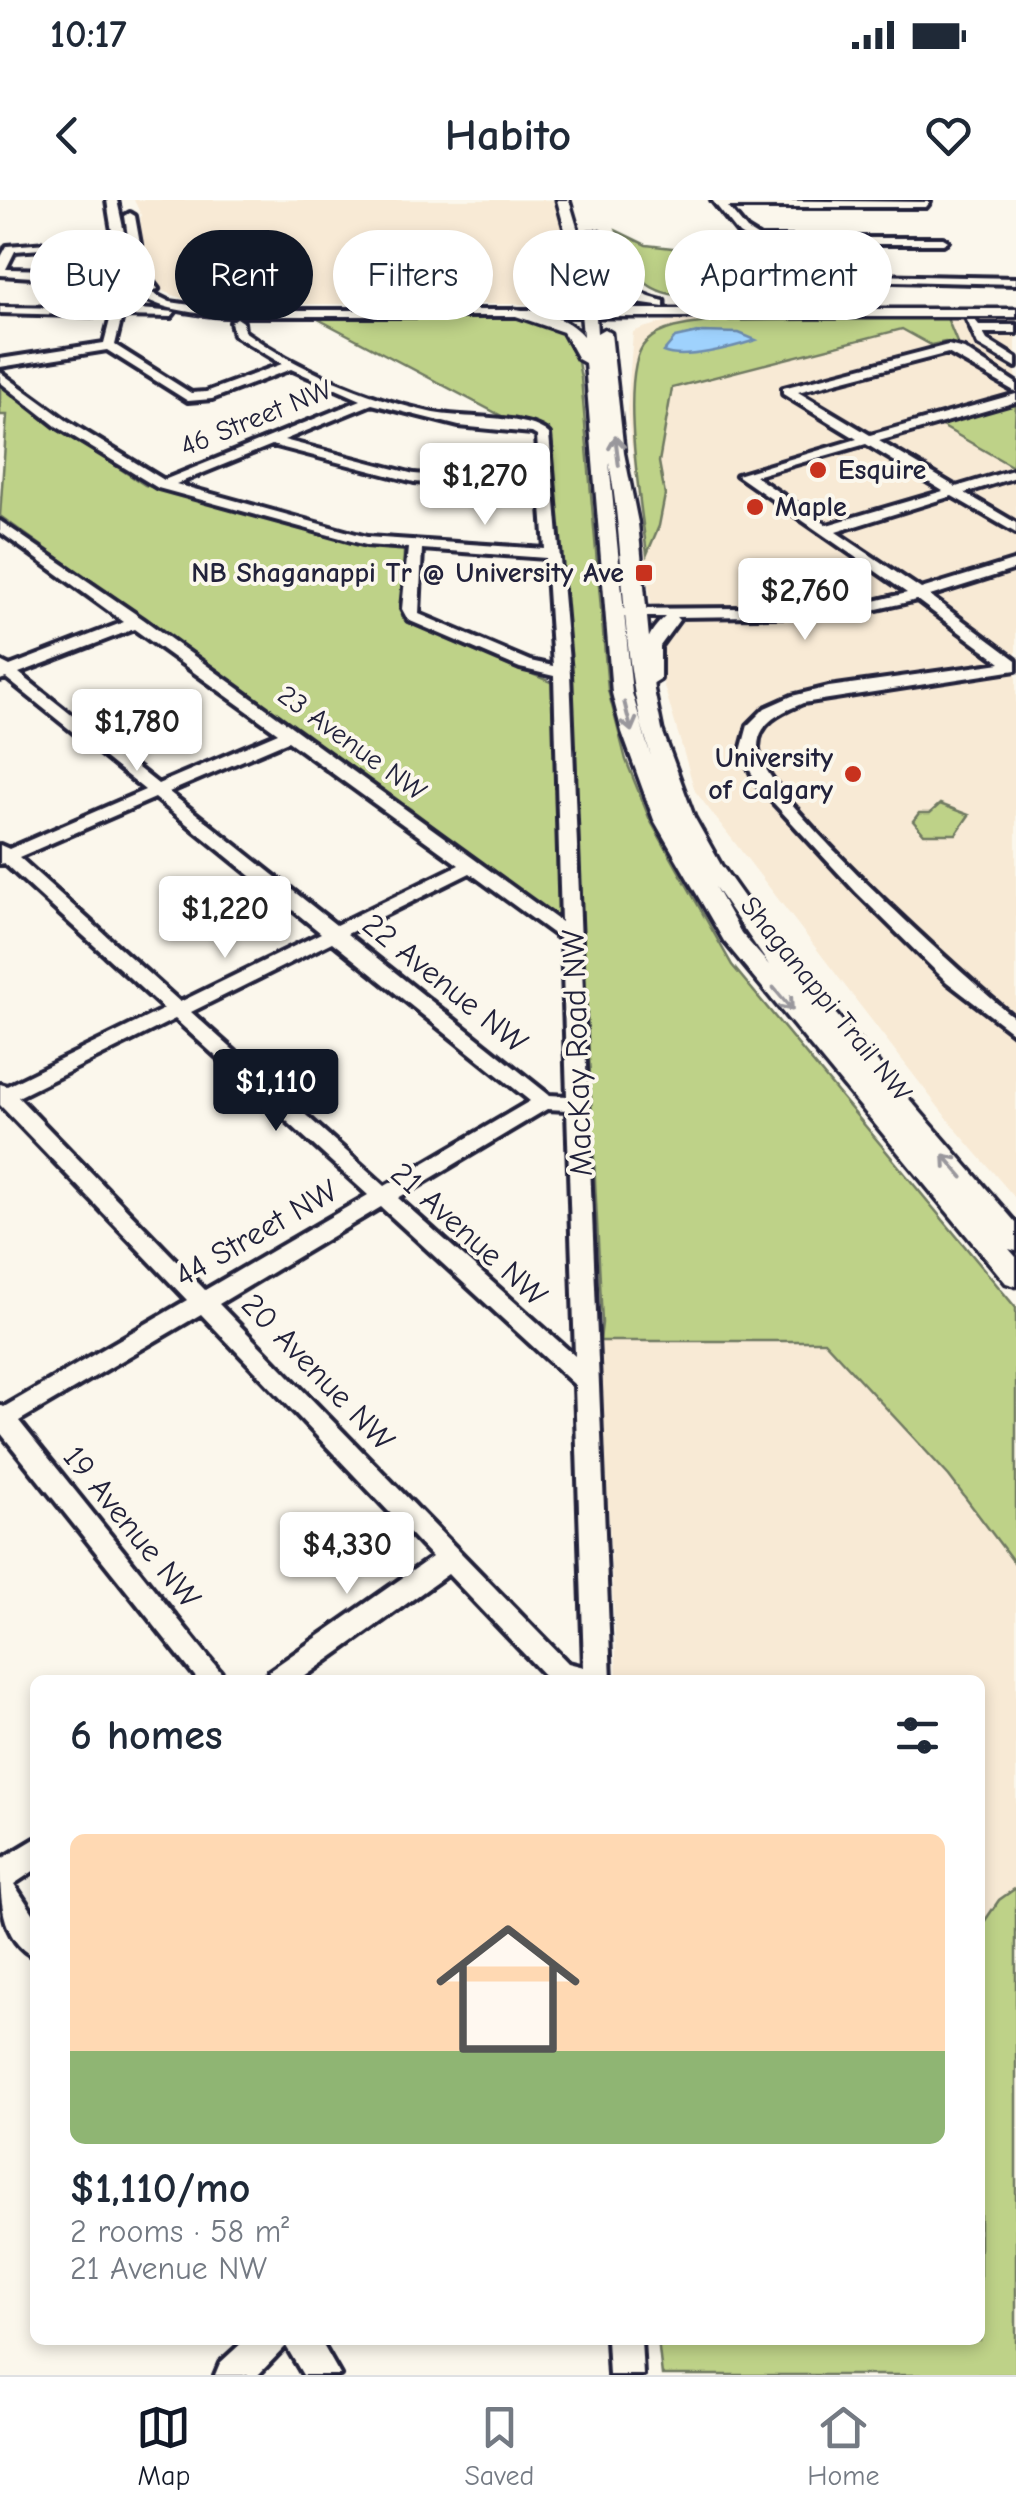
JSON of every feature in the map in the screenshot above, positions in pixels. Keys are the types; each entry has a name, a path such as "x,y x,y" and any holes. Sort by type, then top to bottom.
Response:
{"main road":[{"name":"Shaganappi Trail NW","path":"563,200 573,230"},
{"name":"Shaganappi Trail NW","path":"586,218 592,230"},
{"path":"892,310 1016,310"},
{"path":"611,380 624,333 642,320 665,314"},
{"path":"543,320 568,326 582,345 591,374"},
{"name":"Shaganappi Trail NW","path":"594,320 591,374 625,616 652,730 683,817 711,866 777,960 1016,1240"},
{"name":"Shaganappi Trail NW","path":"596,320 611,380 633,592 625,616 622,693 660,807 689,867 752,964 1016,1276"}],"street":[{"path":"112,200 117,230"},
{"path":"126,200 132,230"},
{"path":"718,202 926,204"},
{"path":"718,202 745,230"},
{"path":"0,242 30,240"},
{"path":"96,240 102,242 110,274 65,276 0,270 13,247 96,240"},
{"path":"892,241 943,241"},
{"path":"892,279 1016,281"},
{"path":"313,306 513,307"},
{"path":"0,310 30,310"},
{"path":"313,312 513,313"},
{"path":"108,346 115,320"},
{"path":"237,322 238,332 290,365 369,401"},
{"path":"1016,329 973,325 982,342 1016,363"},
{"path":"982,342 792,390 959,490 1016,529"},
{"path":"0,362 108,346 188,397 208,396 290,365"},
{"path":"951,349 1016,388"},
{"path":"0,376 61,422 163,485 352,538 551,554"},
{"path":"1015,666 744,476 1016,398"},
{"name":"MacKay Road NW","path":"369,401 455,422 538,429 542,434 562,673 598,1675"},
{"name":"46 Street NW","path":"163,485 369,401"},
{"path":"272,442 414,478 545,488"},
{"path":"822,531 1016,473"},
{"path":"959,490 1016,519"},
{"name":"23 Avenue NW","path":"2,529 138,622 573,939"},
{"path":"416,545 409,609 412,617 525,665 562,673"},
{"path":"625,616 850,611 924,599 1016,564"},
{"path":"625,616 671,620 857,619 1016,572"},
{"path":"633,592 647,601 674,608 770,614"},
{"path":"652,730 650,652 656,633 671,620"},
{"path":"3,671 138,622"},
{"path":"1015,666 829,692 790,702 761,718 748,746 754,768 763,781 842,867 954,978 1016,1029"},
{"name":"22 Avenue NW","path":"3,671 544,1102"},
{"path":"2,855 292,733"},
{"name":"21 Avenue NW","path":"2,855 586,1380"},
{"path":"2,1095 471,866"},
{"name":"20 Avenue NW","path":"2,1095 448,1560 560,1672 568,1675"},
{"path":"544,1102 578,1104"},
{"name":"44 Street NW","path":"1,1419 544,1102"},
{"name":"19 Avenue NW","path":"1,1419 210,1675"},
{"path":"286,1675 448,1560"},
{"path":"0,1877 30,1856"},
{"path":"0,1888 30,1934"},
{"path":"232,2375 266,2345"},
{"path":"303,2345 323,2375"},
{"path":"624,2345 626,2375"}],"shaded area":[{"path":"134,200 558,200 568,230 513,230 513,304 493,304 493,230 333,230 333,304 313,304 313,230 175,230 175,296 155,284 155,230 140,230 141,215"},
{"name":"University of Calgary","path":"1016,318 1016,1199 953,1126 695,791 659,669 627,410 633,332 668,321"},
{"path":"600,1341 824,1341 949,1476 1016,1565 1016,1888 999,1900 985,1921 985,1675 617,1675"}],"green space":[{"path":"645,245 665,247 665,292 645,281"},
{"path":"333,315 333,320 493,320 493,316 513,316 513,320 559,325 575,346 608,690 626,760 650,820 732,965 1016,1308 1016,1565 949,1476 824,1341 600,1341 570,666 549,429 515,423 316,318"},
{"path":"947,318 958,345 931,345 902,329 672,388 659,462 665,495 659,526 647,554 632,411 633,381 646,342 680,326 718,321"},
{"path":"0,382 70,436 145,485 360,544 404,550 402,617 553,683 561,924 475,863 473,857 416,813 0,516 7,415 0,415"},
{"path":"1016,404 1013,467 940,425"},
{"path":"940,804 969,815 956,834 924,834 913,821 919,813 930,813"},
{"path":"1016,1888 1016,2375 662,2375 659,2345 985,2345 985,1921 999,1900"}],"water":[{"path":"702,332 739,333 756,340 696,354 663,352 675,338"}],"place":[{"name":"Esquire","path":"818,470"},
{"name":"Maple","path":"755,507"},
{"name":"NB Shaganappi Tr @ University Ave","path":"644,573"},
{"name":"University of Calgary","path":"853,774"}]}
